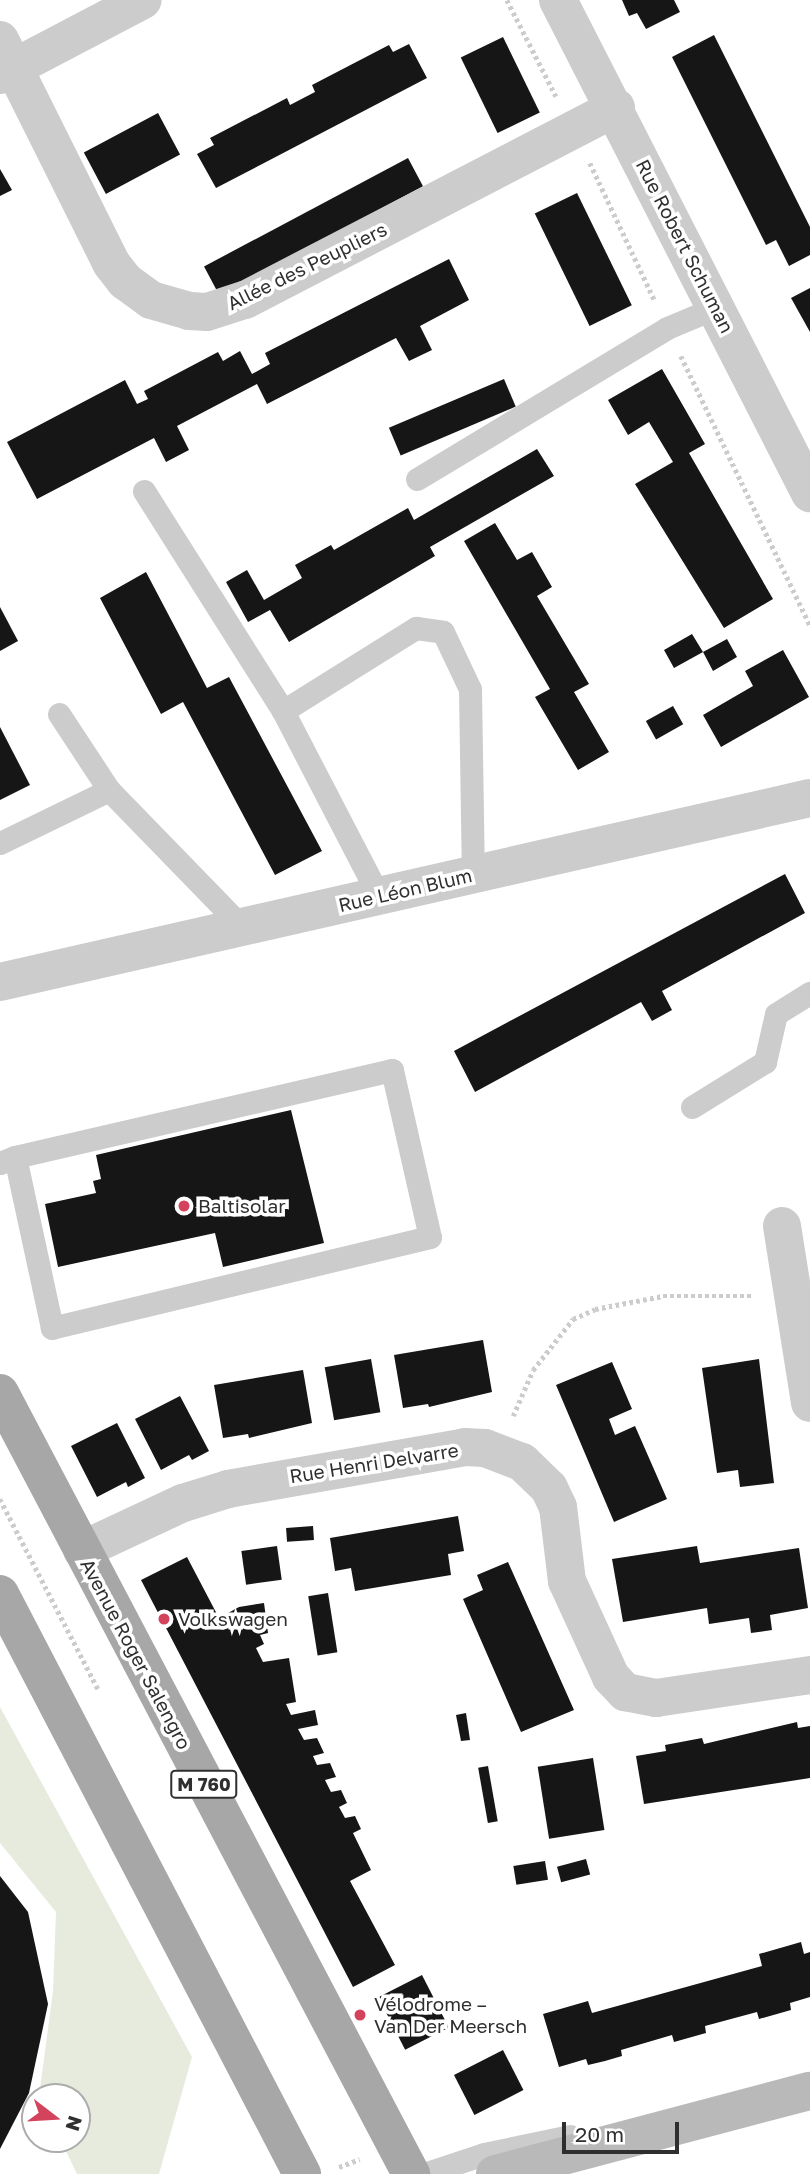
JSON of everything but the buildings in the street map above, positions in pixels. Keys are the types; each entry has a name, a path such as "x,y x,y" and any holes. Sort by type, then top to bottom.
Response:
{"main road":[{"name":"Avenue Roger Salengro","path":"0,1393 411,2174"},
{"path":"0,1594 302,2174"}],"street":[{"path":"5,61 143,0"},
{"name":"Rue Robert Schuman","path":"558,0 616,108 810,493"},
{"name":"Allée des Peupliers","path":"5,61 111,263 125,281 151,300 189,311 208,312 245,300 616,108"},
{"name":"Rue Léon Blum","path":"0,982 810,798"},
{"path":"782,1226 810,1403"},
{"name":"Rue Henri Delvarre","path":"82,1550 183,1503 247,1484 465,1447 498,1451 533,1469 555,1498 567,1581 611,1677 625,1692 656,1698 810,1675"},
{"path":"495,2174 810,2091"},
{"path":"579,2174 810,2109"}],"lane":[{"path":"417,479 667,328 717,307"},
{"path":"144,491 283,710 379,896"},
{"path":"283,710 416,628 443,632 470,689 473,875"},
{"path":"59,714 109,790 242,927"},
{"path":"0,844 109,790"},
{"path":"692,1107 765,1062 776,1014 810,993"},
{"path":"391,1070 430,1237 52,1328 7,1160 391,1070"},
{"path":"424,2174 484,2154 649,2118 810,2074"}],"path":[{"path":"498,1451 533,1370 573,1319 594,1309 663,1296 793,1294"}],"shaded area":[{"path":"0,1707 192,2057 159,2174 77,2174 67,2153 91,2153 91,2083 41,2083 53,1991 56,1912 0,1843"}],"place":[{"name":"Baltisolar","path":"184,1206"},
{"name":"Volkswagen","path":"164,1619"},
{"name":"Vélodrome – Van Der Meersch","path":"360,2015"}]}
